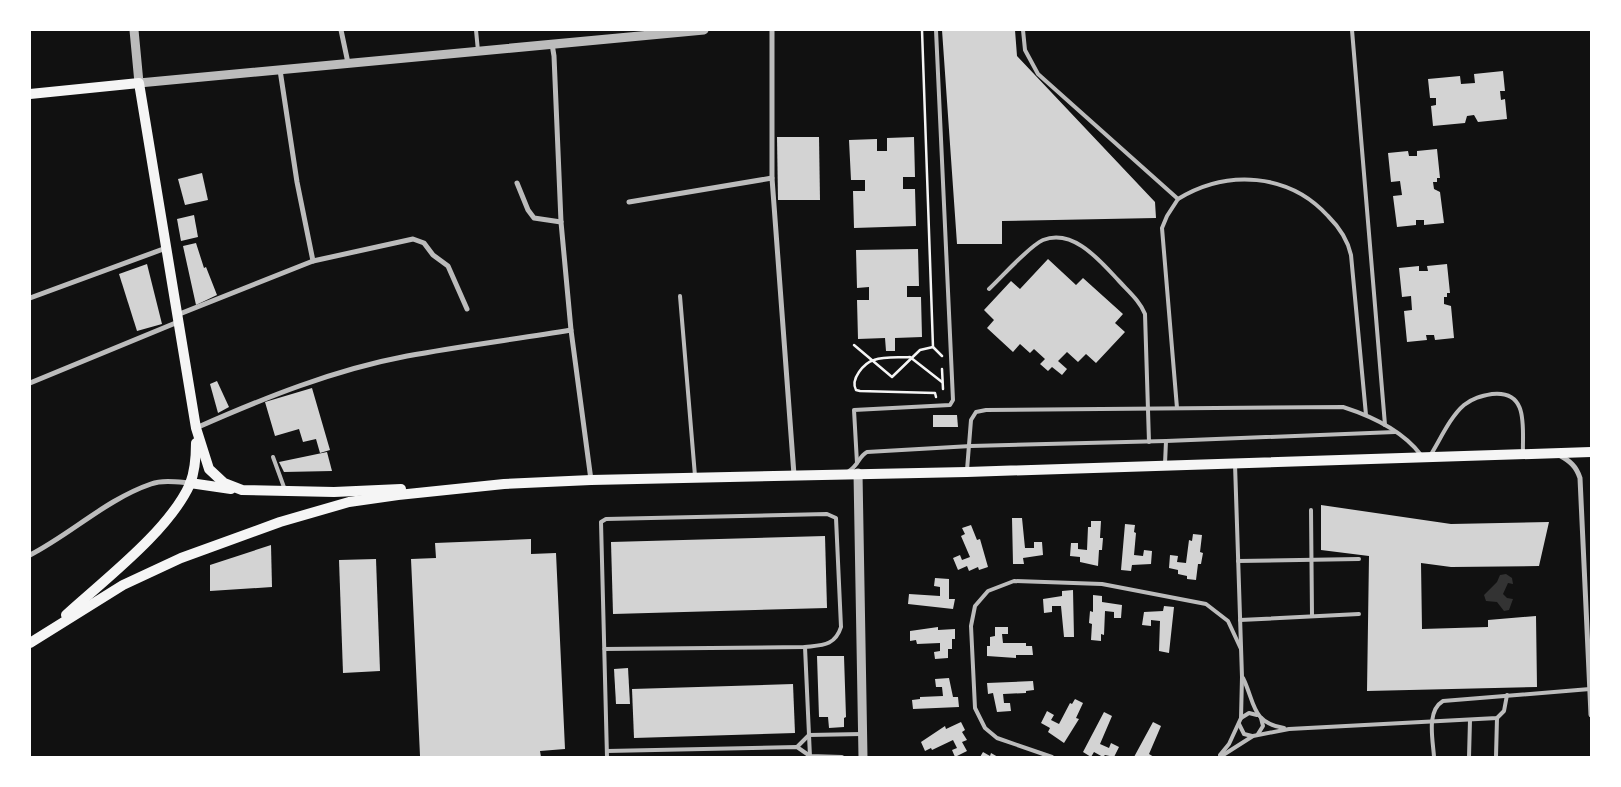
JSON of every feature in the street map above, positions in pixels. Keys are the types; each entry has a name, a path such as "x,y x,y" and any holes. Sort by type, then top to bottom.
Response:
{"main road":[{"path":"30,94 140,83 196,428 209,469 224,483 242,490"},
{"path":"47,632 140,548 179,502 190,483 196,460 196,428"},
{"path":"190,483 242,490 334,492 591,480 845,474 857,470 967,472 1591,452"},
{"path":"30,643 123,585 181,558 280,522 349,502 504,484"}],"street":[{"path":"134,30 140,83 552,44 638,33 704,30"},
{"path":"341,30 348,63"},
{"path":"772,30 772,178 794,475"},
{"path":"552,44 561,222 571,330 591,480"},
{"path":"280,70 297,182 313,260"},
{"path":"629,202 772,178"},
{"path":"517,182 528,210 534,218 561,222"},
{"path":"30,383 313,260 418,240 424,243 433,255 448,266 467,309"},
{"path":"30,298 166,248"},
{"path":"196,428 263,398 354,369 406,356 571,330"},
{"path":"1547,453 1570,461 1576,468 1580,478 1591,715"},
{"path":"857,470 863,757"},
{"path":"30,555 121,499 152,484 190,483"}],"lane":[{"path":"476,30 478,51"},
{"path":"857,470 854,410 950,405 954,400 936,30"},
{"path":"1023,30 1025,50 1038,74 1178,199"},
{"path":"1352,30 1384,426"},
{"path":"1177,408 1162,228 1178,199 1190,192 1223,182 1249,180 1270,182 1306,195 1334,222 1349,245 1366,415"},
{"path":"989,288 1042,241 1052,238 1063,238 1086,249 1117,279 1143,310 1146,333 1148,442"},
{"path":"680,296 695,478"},
{"path":"967,472 971,420 976,412 982,410 1343,407 1366,415 1395,432 1426,457 1463,406 1482,396 1502,393 1516,401 1521,408 1523,454"},
{"path":"857,470 863,454 867,452 970,446 1166,442 1395,432"},
{"path":"1165,465 1166,442"},
{"path":"273,457 286,491"},
{"path":"1219,757 1226,749 1241,718 1242,677 1235,463"},
{"path":"1312,510 1312,616"},
{"path":"604,649 805,647 828,644 839,634 841,627 838,522 836,518 827,514 603,520 599,525 607,757"},
{"path":"1238,560 1359,559"},
{"path":"1052,757 997,738 985,728 975,708 971,626 975,606 988,590 1014,581 1102,584 1206,604 1228,621 1241,649"},
{"path":"1240,620 1359,614"},
{"path":"805,647 810,756"},
{"path":"1219,757 1255,735 1263,726 1251,702 1242,677"},
{"path":"1434,757 1432,722 1434,710 1443,701 1590,689"},
{"path":"1239,724 1244,734 1255,735 1289,729 1497,718 1504,711 1507,695"},
{"path":"1241,718 1249,713 1260,717 1271,726 1289,729"},
{"path":"1496,757 1497,718"},
{"path":"1469,757 1470,720"},
{"path":"797,747 809,735 862,734"},
{"path":"607,751 797,747 810,756 842,757"}],"path":[{"path":"922,30 933,347 942,356 943,391"},
{"path":"854,345 892,377 910,357 920,350 933,347"},
{"path":"937,402 935,392 856,390 854,381 857,373 873,360 910,357 942,382"}],"shaded area":[{"path":"1506,574 1512,578 1513,584 1508,583 1503,594 1507,598 1513,599 1509,610 1504,611 1497,602 1486,601 1484,595 1497,582 1500,575"}],"building":[{"path":"942,30 1015,30 1017,56 1155,202 1156,218 1002,221 1002,244 957,244"},
{"path":"1503,71 1505,91 1500,91 1501,100 1505,99 1507,119 1478,122 1474,115 1467,116 1465,123 1433,126 1431,106 1436,105 1436,98 1430,98 1428,79 1460,76 1461,84 1475,83 1474,74"},
{"path":"777,137 819,137 820,200 778,200"},
{"path":"914,137 915,177 903,177 903,189 915,189 916,226 854,228 853,191 865,191 865,180 851,180 849,140 877,139 877,151 887,151 887,138"},
{"path":"1437,149 1440,178 1437,178 1437,182 1433,182 1434,189 1440,192 1444,223 1424,225 1424,220 1416,220 1416,225 1397,227 1393,196 1402,195 1400,181 1391,182 1388,153 1408,151 1409,156 1417,156 1417,151"},
{"path":"202,173 208,200 185,205 178,179"},
{"path":"194,215 198,237 181,241 177,219"},
{"path":"196,243 204,268 206,267 217,295 196,305 183,246"},
{"path":"918,249 919,286 907,286 907,297 921,297 922,337 895,338 895,351 886,351 885,338 858,339 857,300 869,300 869,287 857,288 856,250"},
{"path":"1048,259 1076,285 1083,278 1123,314 1115,323 1125,332 1096,363 1086,354 1078,362 1067,352 1058,361 1067,369 1062,375 1052,367 1048,371 1040,364 1045,359 1034,349 1030,353 1020,344 1013,352 987,328 994,320 984,310 1011,281 1020,289"},
{"path":"147,264 162,324 137,331 119,274"},
{"path":"1447,264 1450,293 1447,293 1447,297 1444,297 1444,304 1451,306 1454,338 1435,340 1434,335 1426,335 1427,340 1407,342 1404,311 1412,310 1411,296 1402,297 1399,268 1419,266 1419,271 1428,271 1427,266"},
{"path":"217,381 229,407 218,413 210,384"},
{"path":"312,388 330,450 320,453 316,439 303,442 299,429 275,436 265,402"},
{"path":"933,415 957,415 958,427 933,427"},
{"path":"327,452 332,471 284,472 279,462"},
{"path":"1321,505 1451,524 1549,522 1539,566 1451,567 1421,563 1422,629 1488,627 1488,620 1536,616 1537,687 1367,691 1369,556 1321,550"},
{"path":"1012,518 1022,518 1025,548 1034,548 1034,542 1042,542 1043,555 1023,558 1024,564 1013,564"},
{"path":"1091,521 1101,521 1100,538 1103,538 1102,550 1099,550 1098,566 1080,562 1080,557 1070,556 1071,543 1078,543 1078,549 1087,550 1088,527 1091,527"},
{"path":"1125,524 1135,525 1134,555 1143,556 1144,550 1152,551 1151,564 1132,565 1131,571 1121,570"},
{"path":"971,525 977,540 980,539 988,567 979,570 978,567 969,571 967,566 958,570 953,558 960,555 962,560 970,557 961,536 965,534 962,528"},
{"path":"1193,534 1202,535 1200,552 1203,553 1201,564 1198,564 1196,580 1187,579 1187,576 1178,574 1178,570 1169,568 1170,555 1178,556 1177,562 1186,563 1189,540 1192,541"},
{"path":"825,536 827,608 613,614 611,542"},
{"path":"531,539 531,554 556,553 565,749 540,751 541,757 420,756 411,559 436,558 435,543"},
{"path":"271,545 272,587 210,591 210,565"},
{"path":"376,559 380,671 343,673 339,560"},
{"path":"935,578 949,579 949,599 955,599 953,609 908,604 909,594 940,596 940,587 934,586"},
{"path":"1073,590 1074,637 1064,637 1061,606 1052,606 1052,612 1044,613 1043,599 1062,596 1062,591"},
{"path":"1093,595 1102,596 1102,602 1122,605 1121,618 1114,618 1114,612 1105,611 1104,635 1101,634 1101,641 1091,640 1092,624 1089,623 1090,611 1093,612"},
{"path":"1164,606 1174,607 1169,653 1159,651 1160,621 1151,620 1151,626 1142,625 1144,612 1163,611"},
{"path":"938,627 938,630 955,629 955,639 952,639 952,649 948,649 948,658 935,659 934,652 940,651 940,643 917,644 916,640 910,641 910,631"},
{"path":"995,627 1008,627 1008,634 1002,634 1003,643 1026,643 1026,646 1032,646 1033,655 1016,655 1016,658 987,656 987,646 990,646 990,637 995,636"},
{"path":"817,656 844,656 846,717 844,718 844,727 829,728 828,717 819,717"},
{"path":"628,668 630,704 616,704 614,669"},
{"path":"949,678 953,697 958,697 959,707 913,709 912,700 920,699 920,697 943,696 942,687 936,687 935,679"},
{"path":"1033,681 1034,690 1026,691 1026,693 1003,694 1004,703 1010,703 1011,711 997,712 993,693 988,694 987,683"},
{"path":"793,684 795,733 634,738 632,689"},
{"path":"1075,699 1083,703 1076,718 1079,719 1064,743 1048,732 1050,728 1041,723 1047,711 1054,715 1051,720 1059,724 1070,703 1072,704"},
{"path":"1104,712 1112,716 1100,744 1109,748 1111,743 1119,747 1114,757 1105,755 1103,757 1094,752 1091,757 1083,752"},
{"path":"961,722 965,730 962,732 967,740 962,742 967,751 955,757 952,750 957,748 953,740 932,750 931,748 925,751 921,742 945,726 946,729"},
{"path":"1153,722 1161,726 1149,754 1154,757 1134,757"},
{"path":"983,752 990,756 991,753 998,757 980,757"}]}
